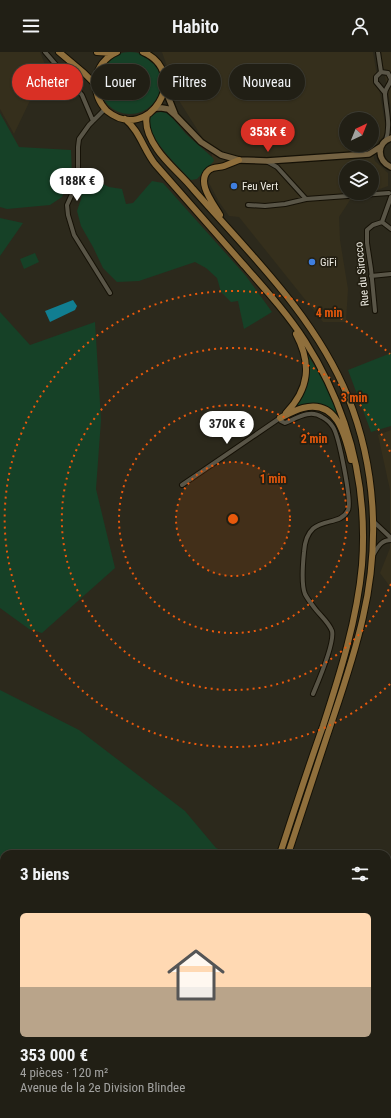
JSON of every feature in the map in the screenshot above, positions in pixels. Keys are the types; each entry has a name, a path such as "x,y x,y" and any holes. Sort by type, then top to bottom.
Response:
{"main road":[{"path":"59,52 91,80"},
{"path":"97,52 115,53"},
{"path":"144,52 157,62"},
{"path":"155,52 157,62"},
{"path":"102,64 115,53"},
{"path":"99,100 105,109 111,114 125,119 136,119 148,115 161,100"},
{"path":"169,100 176,116"},
{"path":"155,108 165,108 176,116 201,142 221,155 239,160 267,161 369,154 381,159 390,167"},
{"path":"148,115 146,124 148,132 157,150 185,179 276,284 320,341 339,378 356,420 366,457 371,484 373,521 372,555 367,595 354,652 289,850"},
{"path":"125,119 136,130 148,156 286,315 313,354 338,404 352,445 361,497 363,532 362,567 356,607 348,645 336,687 281,850"},
{"path":"369,154 389,139"},
{"path":"380,147 381,159"},
{"path":"227,227 206,190 204,178 209,170 214,167 224,166 239,160"},
{"path":"280,418 291,407 301,392 306,371 306,359 303,350 286,315"},
{"path":"280,418 295,410 309,406 325,409 333,415 338,420 342,428 361,497"}],"street":[{"path":"45,52 82,95 93,121"},
{"path":"378,52 381,72"},
{"path":"381,72 386,72 389,75 391,82 387,86 385,93 389,122 389,139"},
{"path":"381,72 377,75 376,79 377,84 385,93"},
{"path":"381,87 387,86"},
{"path":"105,109 83,132 79,139 78,175 67,205 68,215 74,235 110,293"},
{"path":"389,122 391,128"},
{"path":"267,161 277,167 306,199"},
{"path":"248,205 265,206 285,204 306,199 391,194 382,222 391,229"},
{"name":"Rue du Sirocco","path":"374,311 367,230 372,225 382,222"},
{"path":"372,276 391,274"},
{"path":"182,485 280,418 281,421 286,423 305,414 314,414 322,416 333,428 336,434 346,477 349,508 346,514 340,519 319,524 312,529 306,539 304,551 305,594 332,631 332,638 325,663 313,694"},
{"path":"372,555 380,543 391,538 373,521"}],"shaded area":[{"path":"0,52 40,52 45,64 12,64 12,100 30,100 14,134 0,109"},
{"path":"162,52 373,52 386,129 385,134 379,141 379,112 339,112 339,152 372,152 375,160 339,160 339,200 350,200 339,217 340,240 348,289 346,322 323,322 239,217 229,216 219,202 209,183 212,153 179,100 221,100 221,64 166,64"},
{"path":"381,52 391,52 391,108 383,66"},
{"path":"379,165 388,173 388,186 379,189"},
{"path":"391,430 391,588 380,573 390,548 390,490 378,435"}],"green space":[{"path":"124,53 136,53 147,57 156,66 158,71 158,95 156,100 147,109 136,113 124,113 113,109 104,100 150,100 150,64 106,64 113,57"},
{"path":"160,112 165,112 170,115 186,134 213,158 214,161 197,179 191,180 169,156 153,134 149,124 151,117"},
{"path":"0,113 19,147 71,150 72,176 62,197 50,205 7,209 0,207"},
{"path":"83,174 109,187 122,189 126,204 133,203 152,181 163,183 246,276 272,312 244,329 238,301 231,302 221,292 217,278 206,268 195,262 139,281 117,282 103,268 81,226 77,211 81,199"},
{"path":"0,218 23,223 0,256"},
{"path":"35,253 39,262 24,269 20,259"},
{"path":"0,312 30,345 95,322 101,420 96,489 115,568 42,633 29,629 0,608"},
{"path":"306,352 328,388 340,418 330,411 318,406 307,405 294,408 302,395 308,374"},
{"path":"391,353 391,426 371,432 348,370"},
{"path":"0,690 79,730 185,811 216,848 220,850 0,850"}],"water":[{"path":"73,300 77,306 75,310 50,322 45,311"}],"place":[{"name":"Feu Vert","path":"234,186"},
{"name":"GiFi","path":"312,262"}]}
